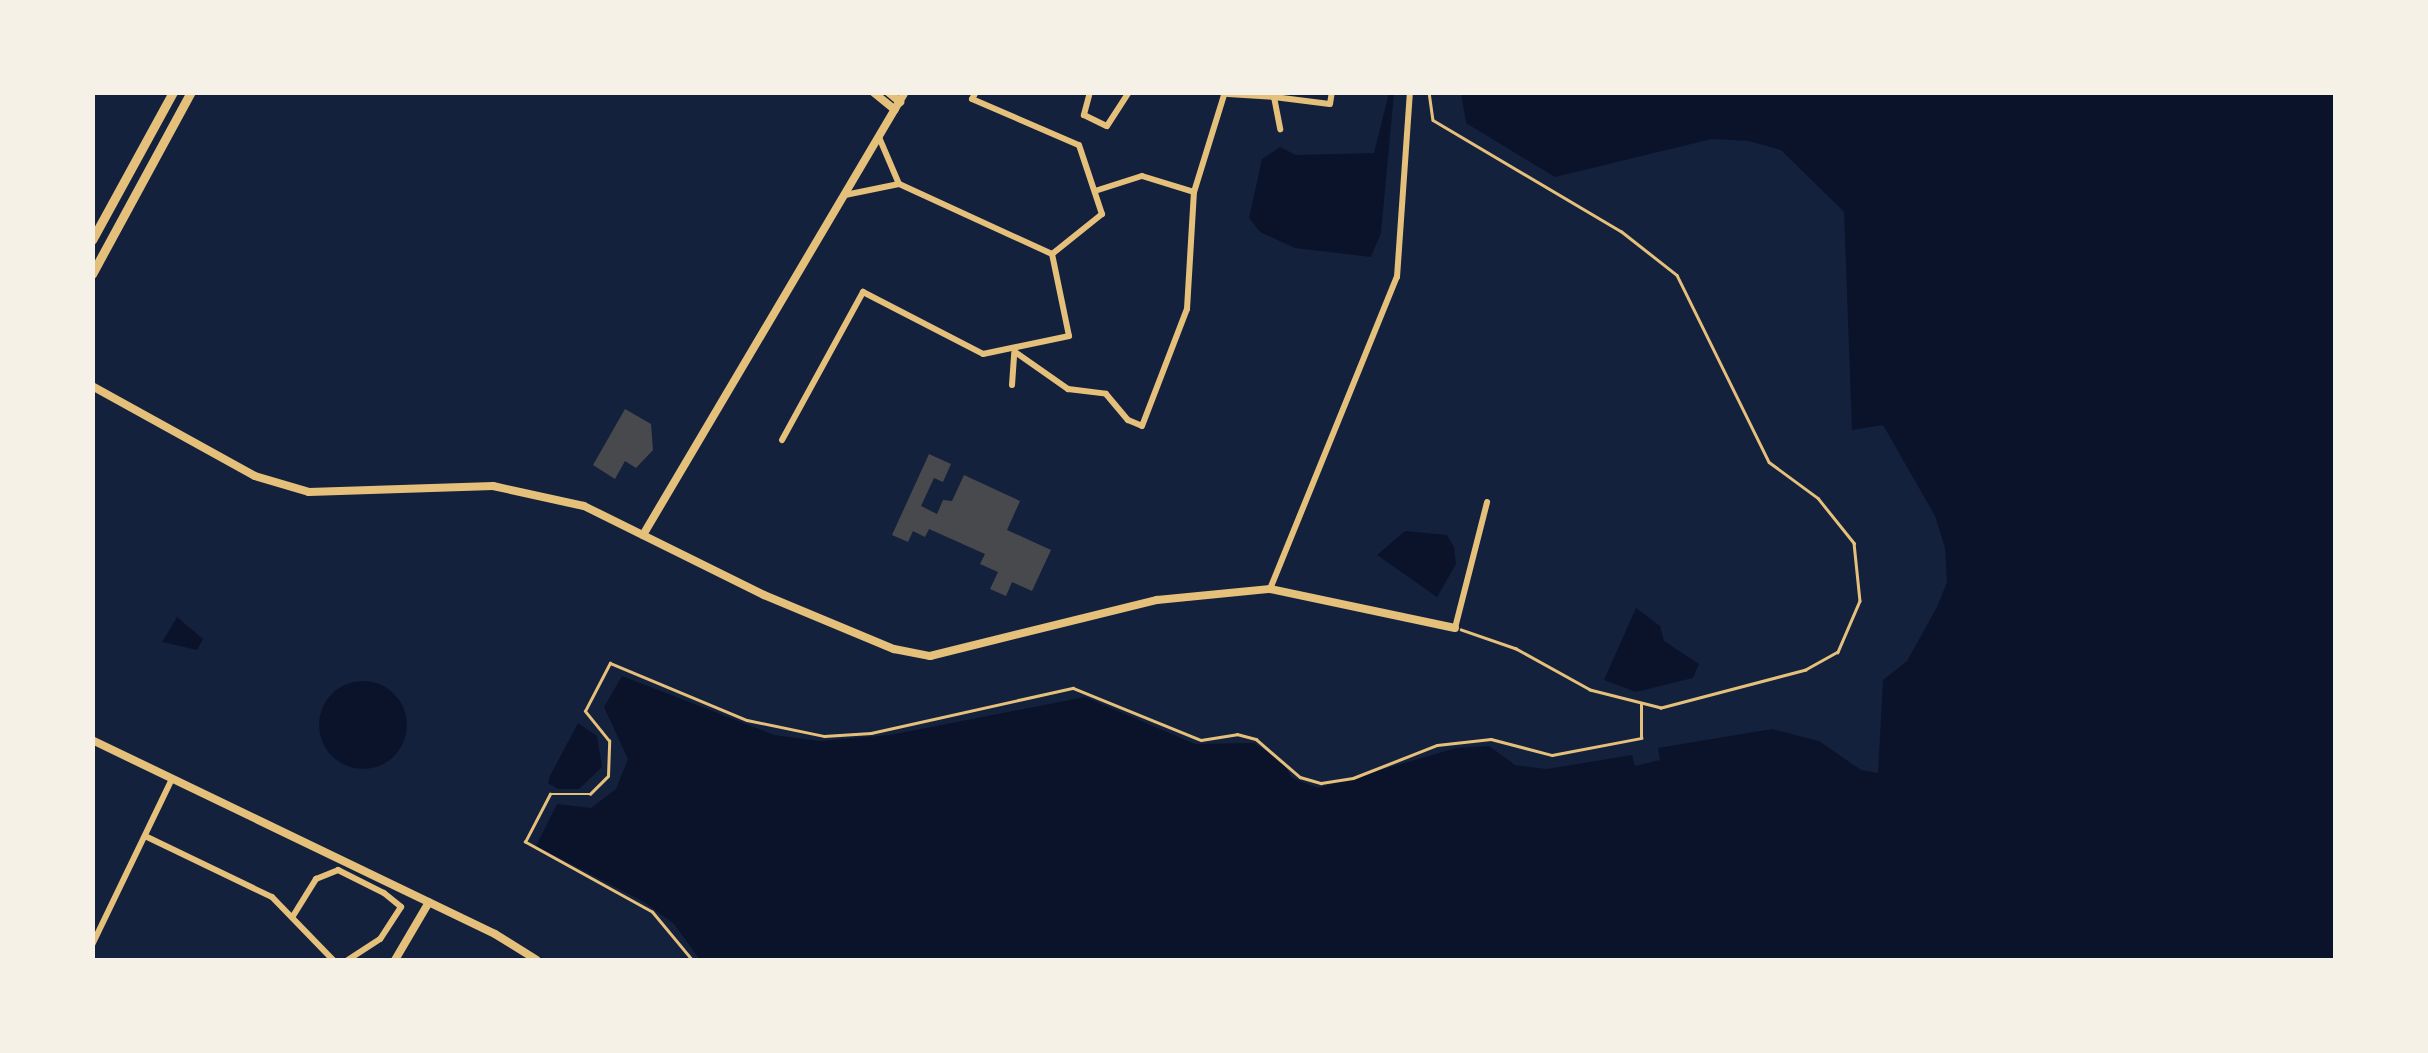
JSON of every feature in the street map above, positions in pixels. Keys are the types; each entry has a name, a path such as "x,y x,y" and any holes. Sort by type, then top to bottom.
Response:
{"main road":[{"path":"92,240 173,92"},
{"path":"92,274 191,92"}],"street":[{"path":"873,92 897,106"},
{"path":"888,92 897,106"},
{"path":"643,535 905,92"},
{"path":"976,92 972,100 1079,145 1098,190 1102,214 1052,254"},
{"path":"1090,92 1084,115 1107,126 1128,92"},
{"path":"1014,351 1068,389 1106,394 1128,420 1142,426 1187,309 1194,192 1227,94 1253,93 1330,104 1332,92"},
{"path":"1270,589 1397,278 1410,92"},
{"path":"1274,97 1280,129"},
{"path":"879,137 899,184"},
{"path":"1098,190 1142,176 1194,192"},
{"path":"845,195 899,184 1052,254"},
{"path":"782,440 862,292 983,354 1014,351 1069,336 1052,254"},
{"path":"1012,385 1014,351"},
{"path":"92,386 255,476 309,492 493,486 584,506 764,595 894,649 930,656 1158,600 1270,589 1455,628 1487,502"},
{"path":"92,740 429,902 537,960"},
{"path":"92,945 172,779"},
{"path":"145,836 242,880 293,916 334,960"},
{"path":"293,916 316,879 338,870 384,893 401,907 380,940 348,960"},
{"path":"394,960 429,902"}],"path":[{"path":"1429,92 1433,120 1620,231 1676,275 1769,462 1818,498 1854,543 1860,601 1838,652 1806,670 1681,705 1641,704 1590,690 1516,649 1455,628"},
{"path":"692,960 652,912 525,842 550,794 590,794 608,776 609,741 585,711 610,662 747,720 824,736 871,734 1074,688 1201,740 1238,734 1256,738 1300,777 1321,782 1353,778 1437,745 1491,739 1552,755 1641,738 1641,704"}],"water":[{"path":"1389,93 1394,93 1381,233 1371,257 1295,248 1260,232 1249,218 1262,159 1280,147 1296,155 1374,153"},
{"path":"1461,93 2335,93 2335,960 700,960 674,924 644,902 536,846 557,804 591,808 616,789 628,759 604,707 622,676 774,735 820,741 890,735 1085,697 1195,744 1254,743 1283,762 1292,778 1318,788 1456,748 1489,746 1515,765 1547,769 1632,755 1635,766 1660,760 1658,748 1772,729 1819,741 1861,770 1878,773 1883,680 1907,661 1937,607 1947,582 1945,548 1935,516 1883,425 1852,430 1844,212 1781,150 1749,141 1712,139 1555,177 1466,123"},
{"path":"1405,531 1447,535 1454,547 1456,564 1437,597 1377,555"},
{"path":"1636,608 1660,626 1664,641 1699,664 1693,678 1636,692 1604,680"},
{"path":"177,617 203,639 197,650 162,642"},
{"path":"363,681 380,684 394,694 404,708 404,742 394,756 380,766 363,769 346,766 332,756 322,742 319,725 322,708 332,694 346,684"},
{"path":"578,723 597,736 602,767 579,789 558,789 548,783 550,776"}],"building":[{"path":"625,409 651,424 653,450 636,468 625,461 615,479 593,465"},
{"path":"929,454 951,464 943,482 934,478 921,506 937,514 943,500 952,501 964,475 1020,501 1007,530 1051,550 1032,591 1012,582 1006,596 990,589 998,572 980,564 985,554 929,529 925,537 913,531 908,542 892,535"}]}
